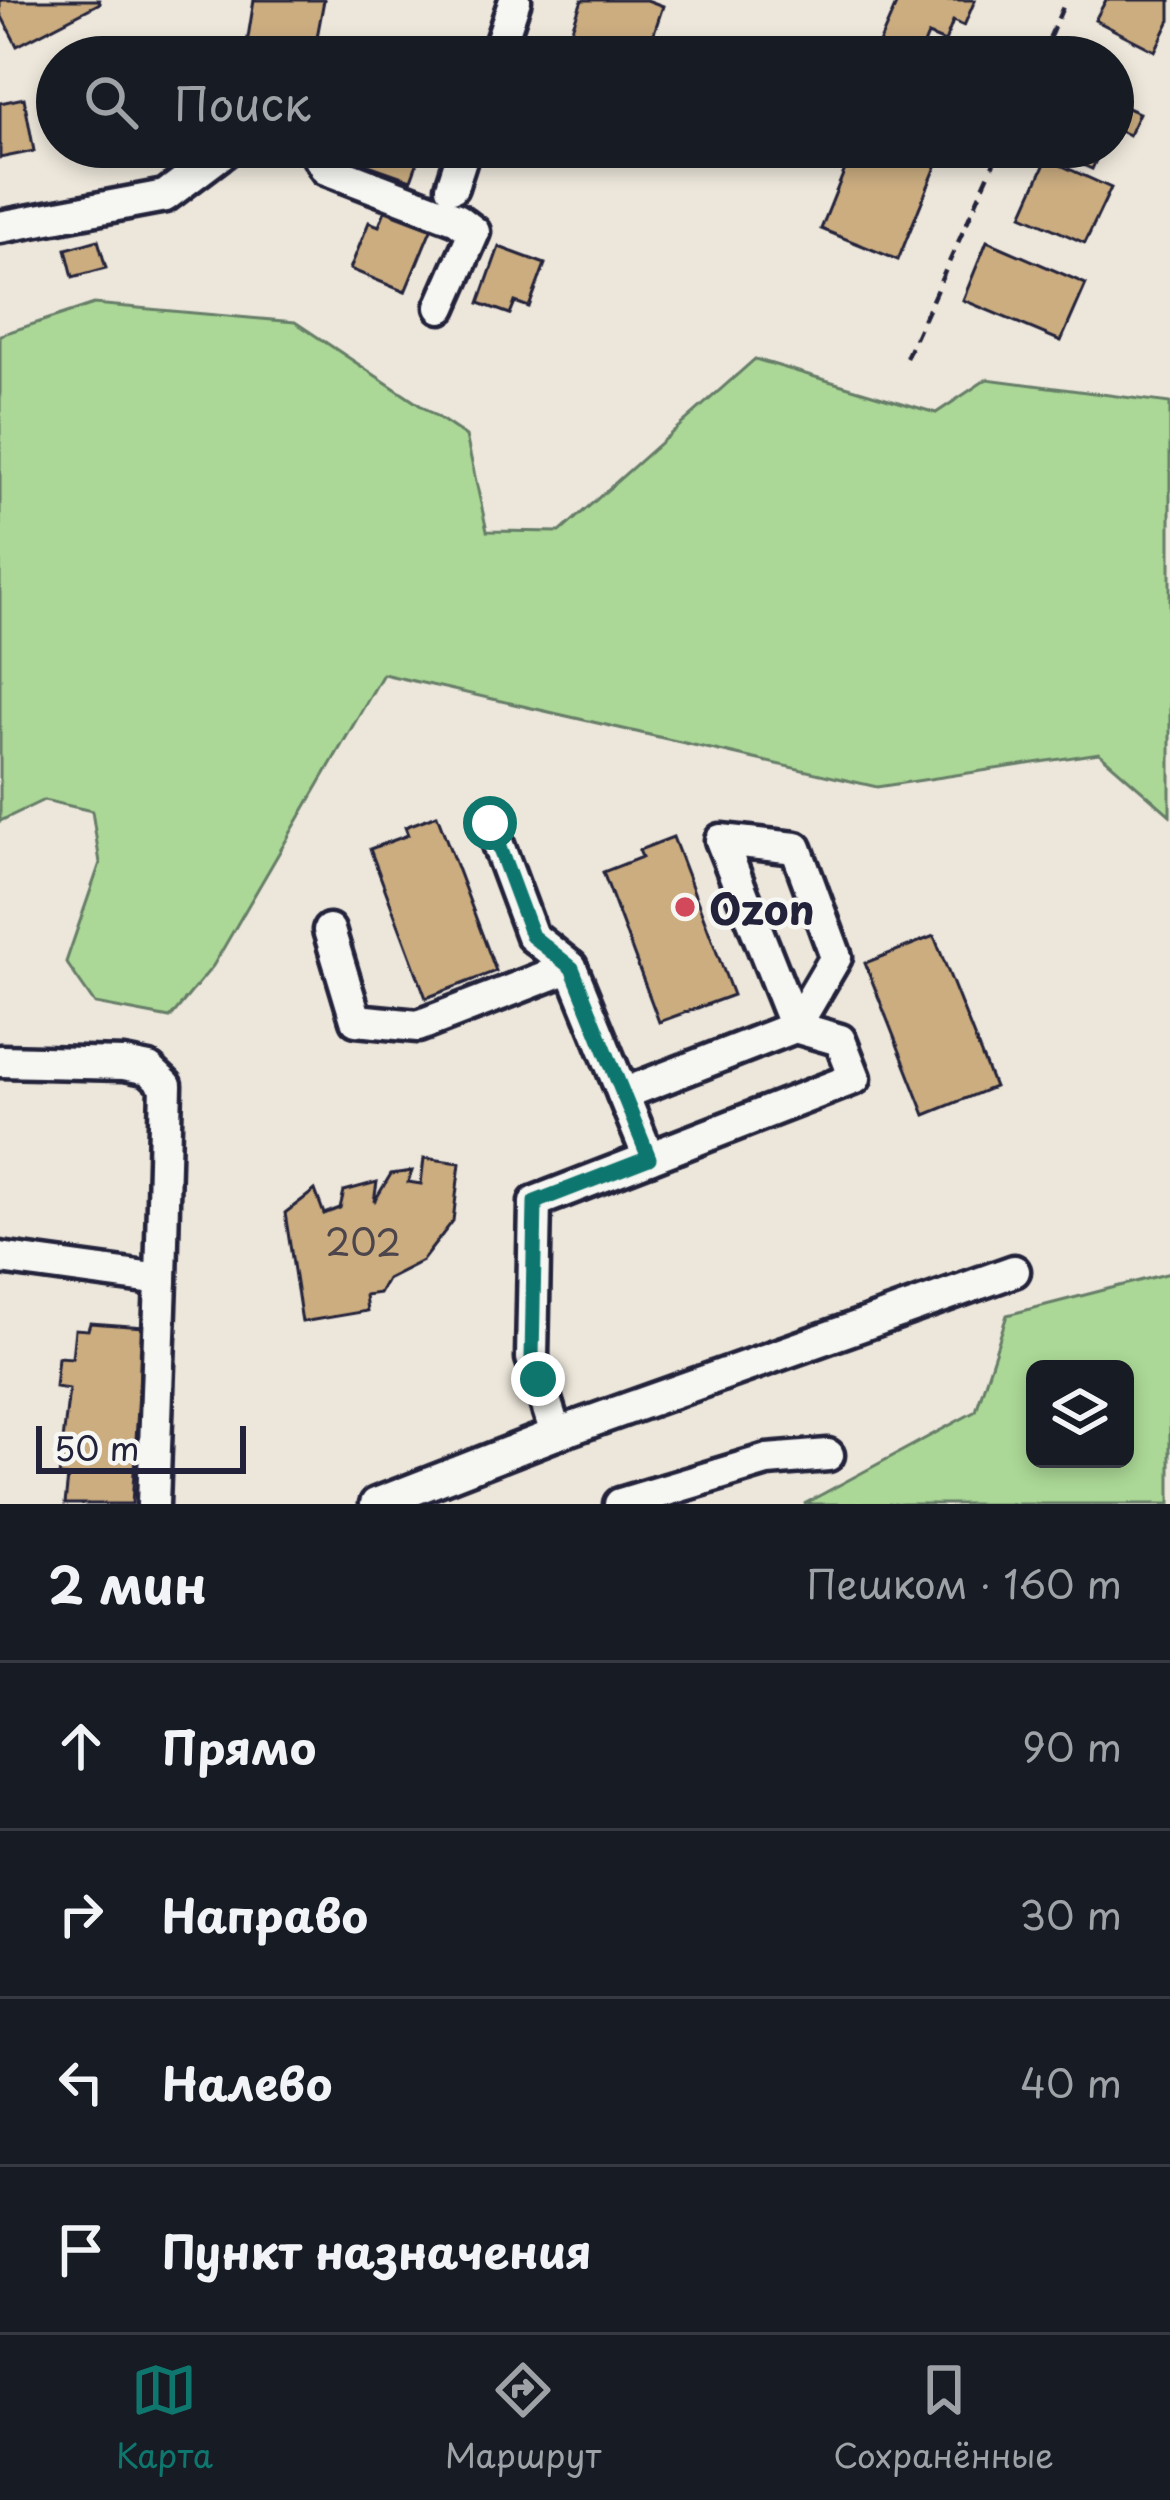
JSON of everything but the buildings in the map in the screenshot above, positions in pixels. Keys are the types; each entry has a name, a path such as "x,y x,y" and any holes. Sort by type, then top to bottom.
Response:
{"street":[{"path":"503,36 515,0"},
{"path":"0,227 165,196 202,168"},
{"path":"325,168 457,219 475,232 441,307"},
{"path":"452,187 458,168"},
{"path":"490,823 532,936 572,968 649,1158"},
{"path":"721,840 796,848 836,957 795,1027 787,1006 721,840"},
{"path":"329,930 356,1020 418,1026 572,968"},
{"path":"556,1434 532,1358 535,1202 855,1078 840,1040 795,1027 622,1094"},
{"path":"0,1060 124,1064 149,1069 166,1085 153,1504"},
{"path":"0,1258 161,1280"},
{"path":"376,1504 556,1434 1014,1271"},
{"path":"620,1504 767,1460 828,1455"}],"path":[{"path":"1050,36 1066,0"},
{"path":"906,358 992,168"}],"green space":[{"path":"94,304 295,322 466,436 487,531 560,532 755,359 936,413 987,379 1170,403 1170,815 1099,753 877,787 383,674 213,966 170,1018 95,1004 66,962 100,863 92,811 44,800 0,821 0,335"},
{"path":"1170,1273 1170,1504 804,1504 976,1411 1007,1315"}],"place":[{"name":"Ozon","path":"685,907"}],"route":[{"path":"490,823 532,936 572,968 649,1158 535,1202 532,1358 538,1379"}]}
